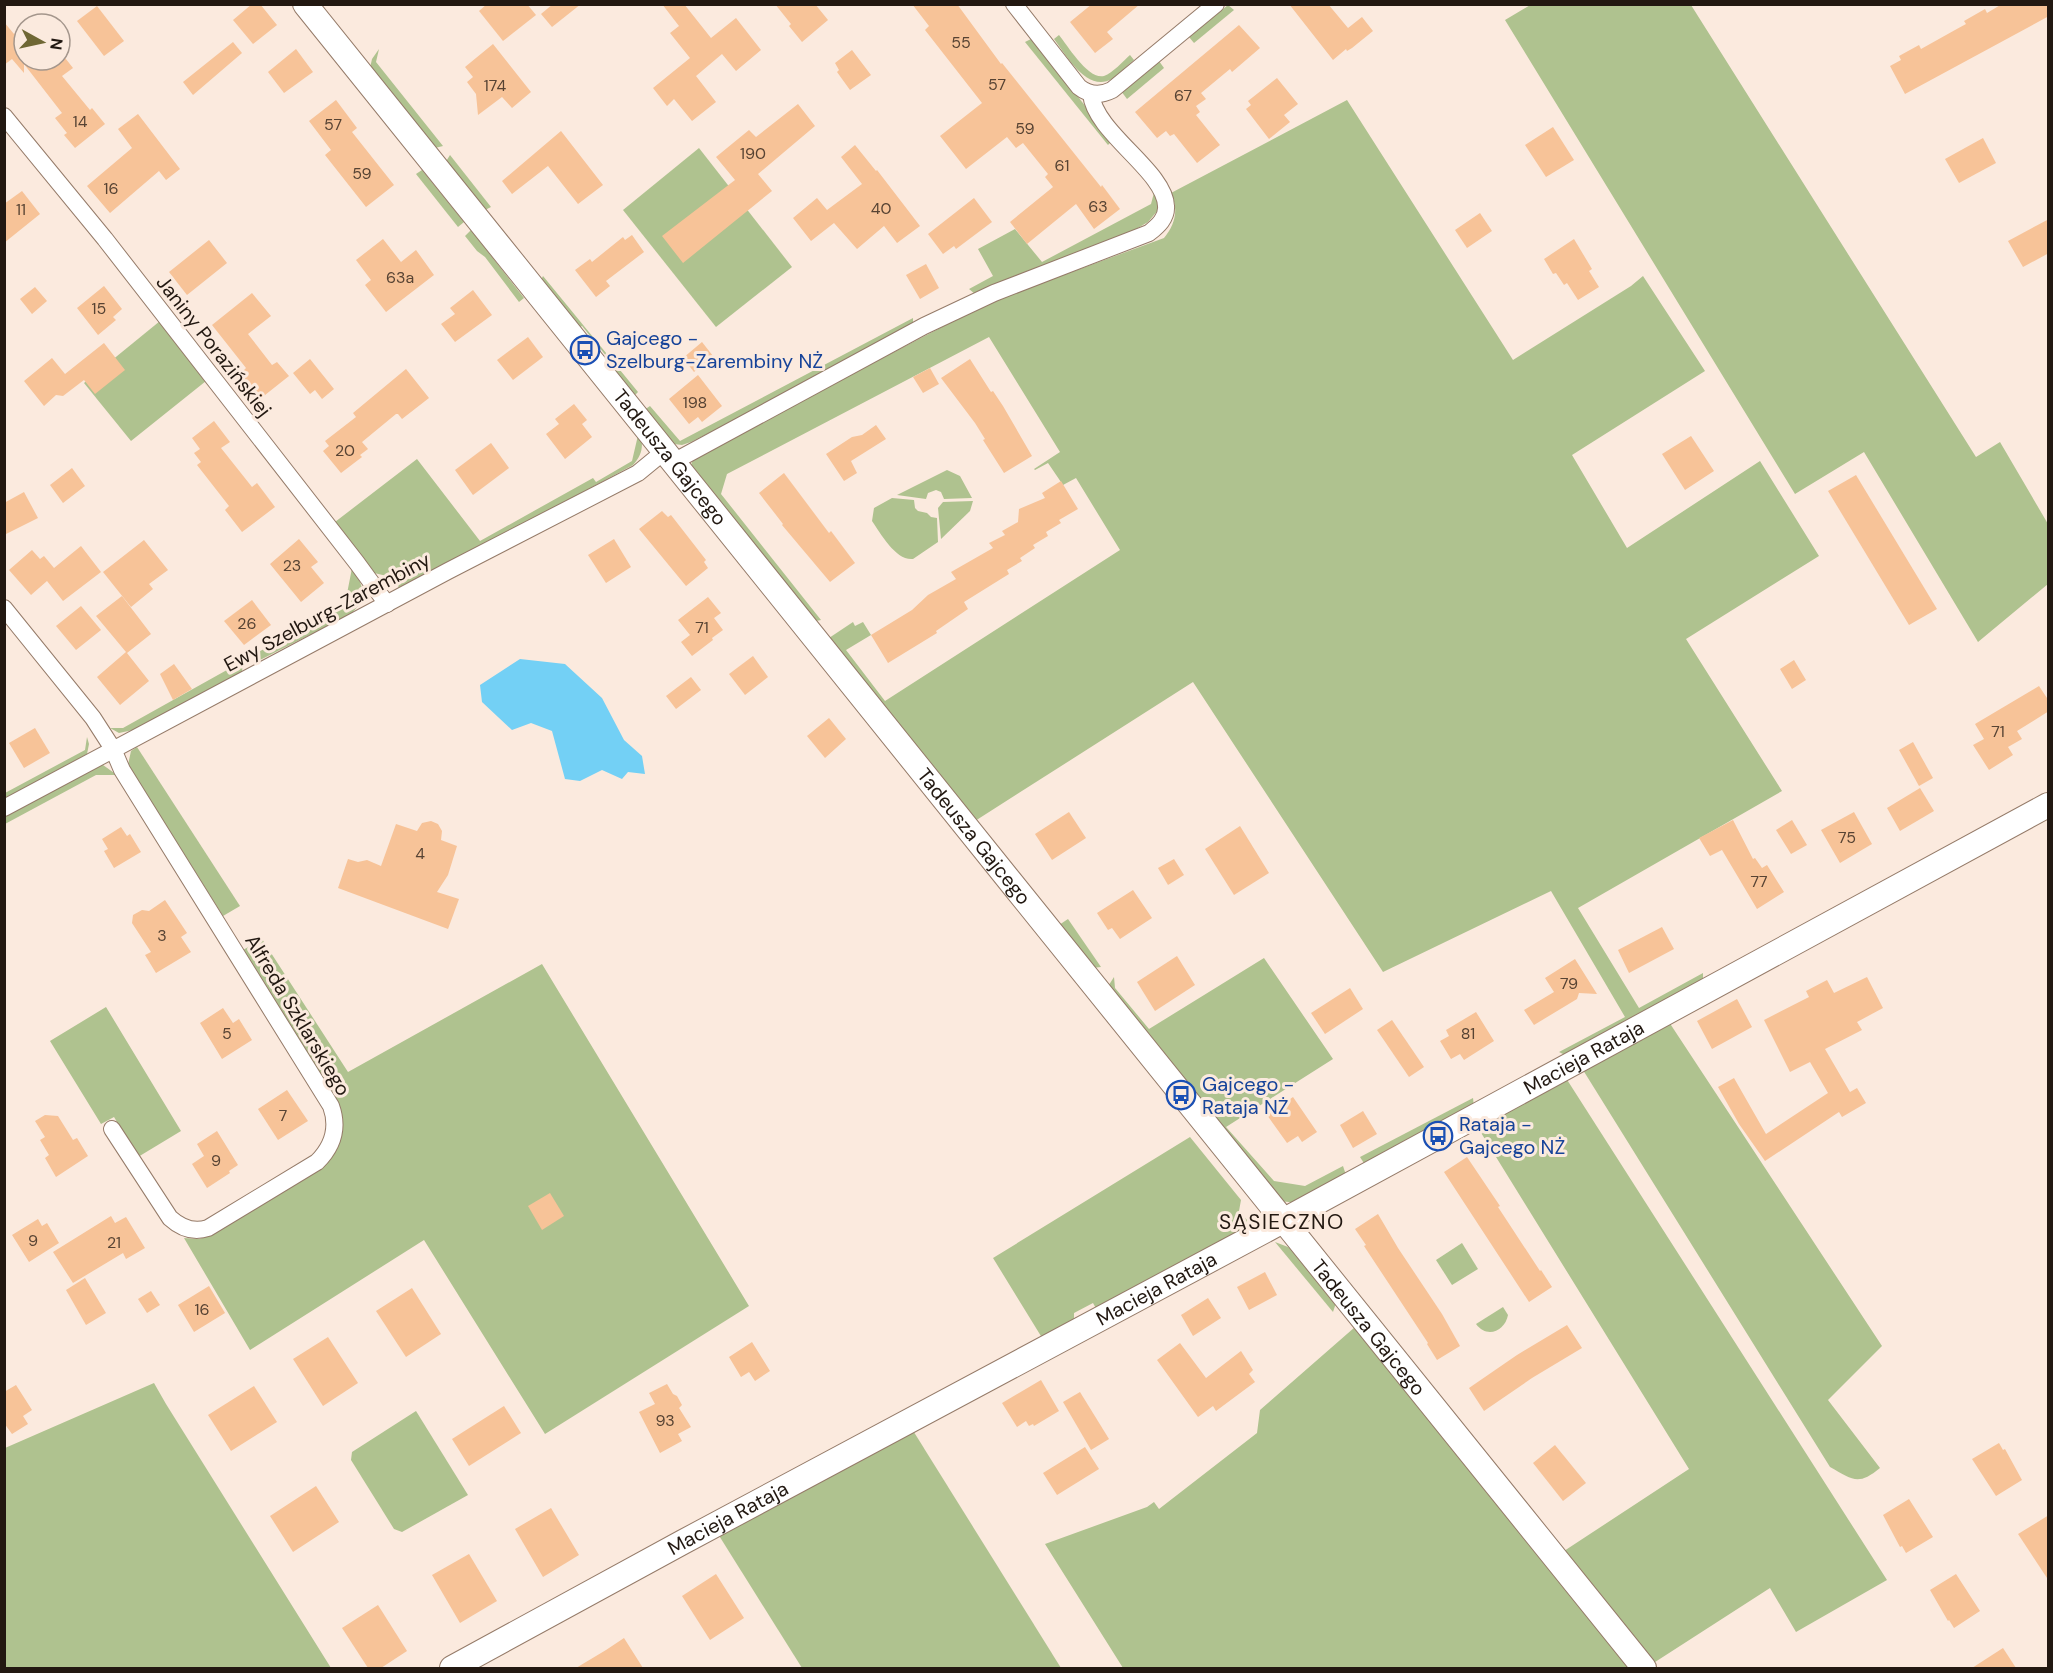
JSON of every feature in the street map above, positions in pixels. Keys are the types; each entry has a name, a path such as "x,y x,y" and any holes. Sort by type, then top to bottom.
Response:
{"street":[{"name":"Tadeusza Gajcego","path":"305,4 1644,1668"},
{"path":"1014,4 1079,87 1085,92 1099,95 1112,90 1216,4"},
{"name":"Ewy Szelburg-Zarembiny","path":"4,808 387,604 924,326 994,293 1149,233 1164,216 1166,206 1162,191 1095,110 1092,94"},
{"name":"Janiny Porazińskiej","path":"4,116 133,276 387,604"},
{"path":"4,608 93,718 113,749"},
{"name":"Alfreda Szklarskiego","path":"112,1129 166,1213 177,1224 194,1231 208,1228 317,1162 329,1148 335,1131 331,1106 122,770 113,749"},
{"name":"Macieja Rataja","path":"452,1668 2049,805"}],"green space":[{"path":"1532,4 1691,5 1976,457 2000,442 2048,524 2048,584 1978,642 1864,452 1795,494 1505,20"},
{"path":"1228,5 1234,10 1194,43 1189,37"},
{"path":"1059,35 1085,68 1098,76 1111,72 1130,55 1134,60 1112,79 1103,82 1094,81 1086,77 1071,62 1054,39"},
{"path":"1033,38 1112,141 1108,145 1025,42"},
{"path":"379,49 376,62 443,146 435,148 370,68 372,59"},
{"path":"1159,61 1164,68 1127,99 1121,91"},
{"path":"1347,100 1513,360 1631,286 1643,276 1705,371 1572,455 1627,548 1760,461 1819,556 1686,639 1782,791 1578,908 1639,1008 1703,973 1703,982 1567,1056 1559,1052 1625,1017 1551,891 1383,972 1193,682 975,821 829,638 853,622 855,626 863,622 871,635 846,650 885,701 1120,550 1076,478 1063,485 1048,463 1034,469 1060,452 989,337 727,474 721,494 821,620 816,621 691,465 698,454 990,302 1164,238 1175,217 1175,205 1171,193"},
{"path":"699,148 792,267 716,327 623,210"},
{"path":"450,155 491,207 485,210 445,163"},
{"path":"422,170 464,222 458,227 416,174"},
{"path":"1155,189 1159,209 1148,222 1131,232 975,294 969,289 993,276 978,249 1015,229 1042,262 1151,204"},
{"path":"471,230 524,298 519,302 485,257 465,236"},
{"path":"543,276 638,392 633,397 605,360 607,357 582,326 579,328 541,280"},
{"path":"913,318 913,324 769,403 691,442 682,445 674,444 644,410 650,406 680,441"},
{"path":"160,321 206,381 131,441 84,383"},
{"path":"639,431 642,449 633,465 507,533 398,588 400,579 374,573 335,522 417,459 480,541 593,478 596,482 632,461"},
{"path":"947,470 960,476 972,498 944,499 941,492 936,490 928,493 926,499 897,495"},
{"path":"892,498 914,500 918,511 937,518 938,542 913,559 901,556 895,551 872,521 874,508"},
{"path":"973,501 970,511 941,539 938,508 943,502"},
{"path":"352,568 359,580 362,597 351,614 260,660 253,655 345,604"},
{"path":"243,661 242,672 133,730 119,733 110,728 123,728"},
{"path":"87,737 89,744 87,754 6,798 5,793 85,750"},
{"path":"137,747 240,906 223,916 128,765 131,751"},
{"path":"103,765 117,775 96,775 5,824 5,817 97,766"},
{"path":"1068,919 1101,967 1092,968 1059,925"},
{"path":"262,939 348,1072 542,964 749,1306 545,1434 424,1240 250,1350 184,1238 199,1239 208,1236 340,1135 243,950"},
{"path":"1264,958 1333,1059 1226,1127 1274,1181 1305,1186 1343,1166 1347,1178 1298,1203 1279,1201 1180,1074 1107,988 1114,977 1115,988 1149,1029"},
{"path":"106,1007 181,1131 138,1157 114,1117 101,1124 50,1041"},
{"path":"1667,1019 1882,1346 1828,1400 1880,1468 1866,1477 1850,1478 1830,1467 1583,1070"},
{"path":"1564,1075 1887,1580 1796,1632 1770,1588 1652,1664 1561,1553 1689,1469 1475,1123"},
{"path":"1473,1098 1474,1107 1367,1168 1360,1157"},
{"path":"1190,1137 1241,1200 1239,1211 1247,1220 1245,1229 1098,1312 1093,1303 1074,1313 1074,1326 1044,1341 993,1258"},
{"path":"1275,1242 1296,1253 1336,1303 1333,1312"},
{"path":"1462,1243 1478,1269 1452,1285 1436,1260"},
{"path":"1503,1307 1508,1315 1499,1329 1485,1331 1476,1324"},
{"path":"1355,1327 1632,1668 1123,1668 1045,1544 1147,1507 1154,1502 1159,1509 1257,1433 1260,1410"},
{"path":"154,1383 331,1668 5,1668 5,1448"},
{"path":"416,1411 468,1495 402,1532 394,1529 351,1460 352,1452"},
{"path":"912,1429 1061,1668 802,1668 718,1534"}],"water":[{"path":"520,659 565,664 602,698 624,740 642,756 645,774 628,772 622,779 602,770 580,781 565,779 552,731 531,723 512,730 482,702 480,685"}],"building":[{"path":"252,4 260,4 277,25 253,44 233,20"},
{"path":"487,4 527,4 536,15 503,41 479,11"},
{"path":"553,4 581,4 552,27 541,14"},
{"path":"662,4 684,4 711,38 736,18 761,50 736,71 722,54 696,76 716,102 692,121 674,99 667,106 653,88 690,58 670,33 679,26"},
{"path":"775,4 815,4 828,20 802,42"},
{"path":"912,4 957,4 1001,64 1120,209 1094,229 1076,204 1027,244 1010,222 1053,187 1045,177 1048,174 1023,143 1016,148 1007,137 966,169 940,136 982,103 925,30 929,26"},
{"path":"1092,4 1140,4 1107,32 1113,39 1095,53 1070,22"},
{"path":"1289,4 1328,4 1348,28 1362,17 1373,31 1333,60"},
{"path":"2002,4 2049,4 2049,16 1905,94 1890,66 1901,60 1899,56 1919,45 1921,49 1966,24 1964,21 1985,9 1987,13"},
{"path":"97,6 124,41 104,56 77,21"},
{"path":"4,22 12,32 12,59 4,65"},
{"path":"1239,25 1260,48 1232,72 1230,69 1201,93 1206,99 1196,106 1200,112 1196,115 1220,145 1197,163 1174,134 1170,136 1166,131 1157,138 1135,112"},
{"path":"233,42 242,53 193,95 183,82"},
{"path":"493,44 531,92 512,108 502,97 478,115 476,94 467,82 473,77 465,67"},
{"path":"296,49 313,72 284,93 268,72"},
{"path":"852,50 871,75 850,90 837,72 839,70 835,63"},
{"path":"30,72 68,72 62,76 90,110 92,108 105,124 75,148 64,135 67,133 55,118 62,113"},
{"path":"1277,78 1298,104 1284,115 1290,122 1269,139 1246,109 1251,105 1248,101"},
{"path":"336,100 357,128 352,132 394,185 366,207 325,155 331,150 309,121"},
{"path":"798,104 815,126 758,174 772,191 683,263 662,236 735,180 716,157 749,130 756,137"},
{"path":"138,114 180,169 166,180 159,171 110,213 87,186 132,148 118,129"},
{"path":"1553,127 1574,160 1546,177 1525,145"},
{"path":"561,131 603,185 578,204 548,166 512,194 502,181"},
{"path":"1983,138 1996,163 1959,183 1945,159"},
{"path":"855,145 920,226 897,243 884,226 857,249 834,223 811,241 793,218 817,198 827,210 862,184 841,157"},
{"path":"22,191 40,214 4,243 4,204"},
{"path":"974,198 992,222 956,249 954,246 943,254 928,234"},
{"path":"1480,213 1492,231 1467,248 1455,230"},
{"path":"2049,219 2049,253 2023,267 2008,241"},
{"path":"632,235 644,252 606,281 610,286 596,297 575,270 590,259 592,262 623,237 625,240"},
{"path":"383,239 401,262 416,250 434,275 386,312 365,285 371,280 356,260"},
{"path":"1574,239 1592,269 1589,271 1599,287 1578,300 1567,283 1564,285 1556,273 1553,274 1544,259"},
{"path":"209,240 227,263 187,295 169,272"},
{"path":"926,264 939,288 920,299 906,275"},
{"path":"104,286 122,309 113,317 116,320 98,335 77,308"},
{"path":"35,287 47,301 32,314 20,299"},
{"path":"473,290 492,315 455,342 441,324 455,314 450,308"},
{"path":"252,293 271,316 248,334 272,365 277,362 289,376 260,399 240,374 246,368 212,325"},
{"path":"528,337 543,357 513,380 497,360"},
{"path":"702,342 713,356 694,372 683,358"},
{"path":"104,343 125,370 95,394 84,380 63,396 56,395 44,406 24,381 52,358 65,374"},
{"path":"310,359 334,389 322,399 315,390 310,394 293,373"},
{"path":"970,359 1003,406 1032,456 1004,473 975,423 941,378"},
{"path":"930,368 939,384 923,393 913,377"},
{"path":"406,369 429,398 402,419 396,414 362,442 368,449 360,455 362,457 341,473 323,451 329,446 325,441 356,417 353,413"},
{"path":"698,375 722,406 702,422 698,417 689,424 669,399"},
{"path":"574,404 587,420 582,424 592,437 565,459 546,434 559,424 555,419"},
{"path":"214,421 230,442 221,448 252,487 257,483 275,507 242,532 225,510 229,506 197,465 201,462 194,453 200,449 192,438"},
{"path":"876,425 886,439 851,461 857,473 844,481 826,454"},
{"path":"1691,436 1714,471 1685,490 1662,454"},
{"path":"491,443 509,468 473,495 455,470"},
{"path":"72,468 85,486 63,503 50,485"},
{"path":"784,473 829,533 831,531 855,563 830,582 782,525 759,493"},
{"path":"1856,475 1937,609 1909,625 1828,491"},
{"path":"1061,481 1078,509 1059,520 1061,523 1046,532 1048,536 1033,545 1035,548 1020,558 1022,561 1007,570 1009,574 964,602 968,609 936,631 937,633 888,663 871,635 912,610 928,595 956,579 951,572 993,548 989,543 1005,535 1002,531 1018,522 1019,509 1045,498 1042,493"},
{"path":"24,492 38,518 4,535 4,503"},
{"path":"662,511 668,517 671,515 706,560 704,562 708,568 686,586 639,529"},
{"path":"299,539 318,562 311,567 324,583 301,602 270,564"},
{"path":"614,539 631,567 606,583 588,555"},
{"path":"144,540 168,570 149,584 153,589 131,607 103,572"},
{"path":"81,546 101,572 63,601 47,581 31,595 9,570 32,550 40,559 44,556 54,568"},
{"path":"122,596 151,634 127,653 149,681 120,705 97,677 126,652 96,616"},
{"path":"708,597 721,613 714,618 723,630 692,656 681,642 690,635 678,620"},
{"path":"252,600 271,625 244,645 224,621"},
{"path":"81,606 101,630 76,650 56,626"},
{"path":"753,656 768,677 745,695 729,674"},
{"path":"1794,660 1806,680 1792,689 1780,669"},
{"path":"174,664 192,689 173,700 160,674"},
{"path":"691,677 701,690 676,709 666,696"},
{"path":"2039,686 2049,701 2049,711 2017,731 2022,739 2008,747 2013,755 1989,770 1973,745 1984,739 1975,724"},
{"path":"829,718 846,739 825,758 807,736"},
{"path":"35,728 50,753 24,768 9,743"},
{"path":"1913,742 1933,778 1919,786 1899,750"},
{"path":"1920,788 1934,811 1900,831 1887,808"},
{"path":"1069,812 1086,838 1052,860 1035,834"},
{"path":"1854,812 1872,844 1840,863 1821,830"},
{"path":"1733,820 1753,859 1755,858 1762,868 1767,865 1784,892 1757,909 1722,850 1710,856 1699,838"},
{"path":"1792,820 1807,845 1791,854 1776,830"},
{"path":"431,821 438,824 442,831 441,840 457,846 448,875 437,892 459,899 448,929 338,888 348,859 358,862 367,860 381,866 396,824 417,831 422,823"},
{"path":"1240,826 1269,873 1234,895 1205,849"},
{"path":"121,827 127,836 130,834 141,852 114,868 104,851 108,849 102,839"},
{"path":"1174,859 1184,875 1168,885 1158,868"},
{"path":"1133,890 1152,918 1120,939 1112,928 1108,930 1097,913"},
{"path":"165,900 187,933 181,937 191,952 156,973 145,955 151,952 132,923 133,915 142,910 149,911"},
{"path":"1662,927 1674,949 1629,973 1618,950"},
{"path":"1177,956 1195,985 1155,1011 1137,982"},
{"path":"1575,959 1597,994 1579,993 1577,999 1534,1025 1524,1010 1554,992 1545,978"},
{"path":"1867,977 1883,1008 1857,1022 1862,1030 1825,1049 1850,1092 1857,1088 1866,1103 1842,1117 1839,1112 1765,1161 1739,1124 1718,1087 1734,1078 1766,1134 1828,1093 1810,1062 1790,1072 1764,1020 1809,997 1806,991 1827,980 1834,993"},
{"path":"1350,988 1363,1009 1325,1034 1311,1013"},
{"path":"1737,999 1752,1027 1712,1049 1697,1021"},
{"path":"223,1008 233,1023 239,1019 252,1040 222,1059 200,1023"},
{"path":"1476,1012 1494,1041 1464,1060 1460,1054 1451,1059 1440,1041 1449,1036 1446,1030"},
{"path":"1392,1020 1424,1067 1409,1077 1377,1030"},
{"path":"287,1090 308,1121 278,1140 258,1109"},
{"path":"1293,1097 1317,1132 1302,1142 1298,1136 1287,1143 1267,1115"},
{"path":"1363,1111 1377,1134 1353,1148 1340,1125"},
{"path":"45,1115 58,1116 73,1140 77,1138 88,1156 56,1177 45,1158 49,1155 40,1140 45,1137 35,1121"},
{"path":"217,1131 238,1165 207,1188 192,1164 204,1156 197,1144"},
{"path":"1467,1157 1552,1287 1529,1302 1444,1172"},
{"path":"550,1193 564,1216 542,1230 528,1206"},
{"path":"1378,1214 1460,1346 1437,1360 1355,1229"},
{"path":"111,1216 115,1223 126,1217 145,1248 126,1259 123,1253 73,1283 53,1252"},
{"path":"38,1219 42,1226 47,1223 59,1243 29,1262 12,1235"},
{"path":"1265,1272 1277,1295 1249,1310 1237,1287"},
{"path":"85,1278 106,1313 86,1325 66,1290"},
{"path":"209,1286 225,1313 194,1332 178,1305"},
{"path":"412,1288 441,1334 406,1357 376,1311"},
{"path":"151,1291 160,1305 147,1313 138,1299"},
{"path":"1208,1298 1221,1318 1193,1336 1181,1315"},
{"path":"1567,1325 1582,1348 1532,1378 1484,1411 1469,1388 1517,1355"},
{"path":"328,1337 358,1383 323,1406 293,1359"},
{"path":"752,1342 770,1371 755,1381 749,1372 741,1377 729,1357"},
{"path":"1180,1343 1206,1378 1241,1351 1253,1370 1249,1374 1255,1382 1216,1411 1213,1406 1198,1417 1157,1360"},
{"path":"1041,1380 1059,1411 1034,1426 1033,1424 1029,1426 1026,1421 1017,1427 1002,1403"},
{"path":"667,1384 677,1396 682,1405 679,1408 691,1427 678,1434 682,1441 660,1453 639,1412 655,1404 649,1393"},
{"path":"16,1385 32,1410 23,1416 28,1424 12,1434 4,1423 4,1392"},
{"path":"254,1386 277,1422 231,1451 208,1415"},
{"path":"1080,1392 1109,1439 1091,1450 1063,1402"},
{"path":"504,1406 521,1433 469,1466 452,1439"},
{"path":"1999,1443 2003,1450 2005,1449 2022,1480 1996,1496 1972,1459"},
{"path":"1555,1445 1586,1483 1563,1501 1533,1463"},
{"path":"1085,1447 1099,1469 1057,1495 1043,1473"},
{"path":"316,1486 339,1522 293,1552 270,1516"},
{"path":"1909,1499 1933,1537 1906,1553 1902,1546 1900,1547 1883,1515"},
{"path":"551,1508 579,1555 543,1577 515,1529"},
{"path":"2049,1515 2049,1581 2018,1534"},
{"path":"469,1554 497,1601 460,1623 432,1575"},
{"path":"716,1574 744,1618 710,1640 682,1596"},
{"path":"1956,1574 1980,1611 1954,1628 1930,1590"},
{"path":"378,1605 407,1651 381,1668 368,1668 342,1628"},
{"path":"624,1638 643,1668 576,1668 606,1650"},
{"path":"2003,1648 2016,1668 1972,1668"}],"place":[{"name":"Gajcego - Szelburg-Zarembiny NŻ","path":"585,350"},
{"name":"Gajcego - Rataja NŻ","path":"1181,1095"},
{"name":"Rataja - Gajcego NŻ","path":"1438,1136"}],"district":[{"name":"SĄSIECZNO","path":"1282,1222"}]}
